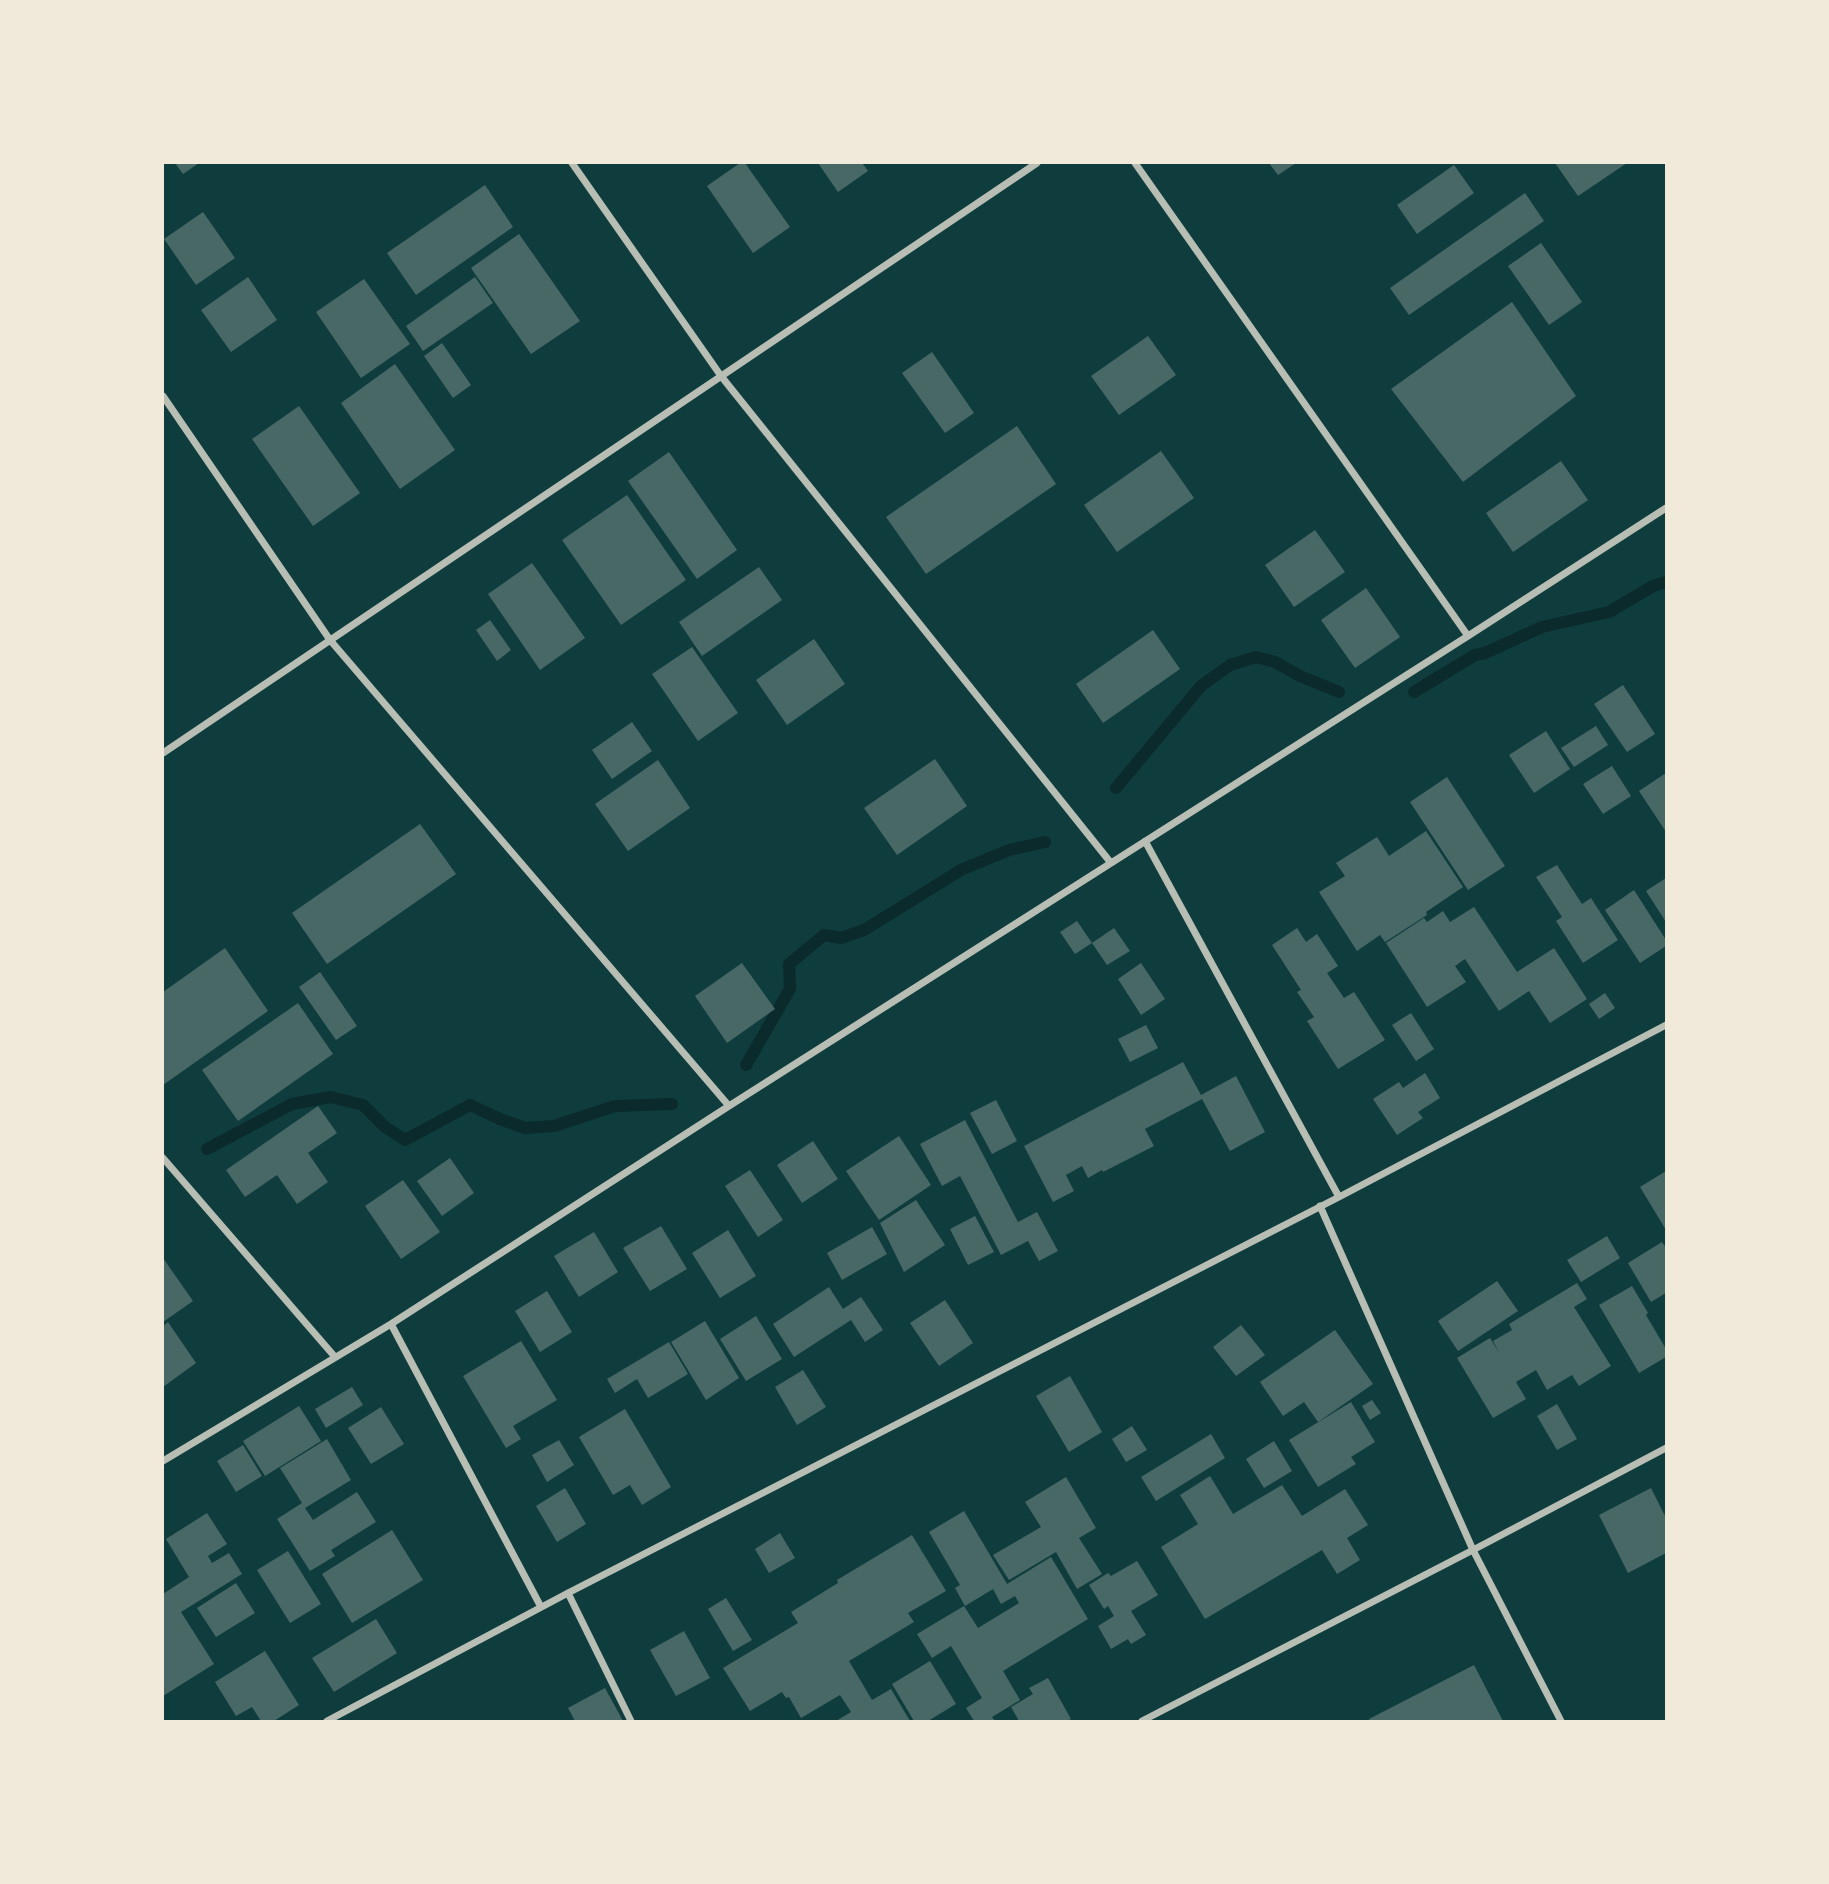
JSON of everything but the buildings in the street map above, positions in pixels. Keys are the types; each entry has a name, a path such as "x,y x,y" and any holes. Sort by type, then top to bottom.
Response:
{"street":[{"path":"572,163 722,376 1111,863"},
{"path":"163,753 1037,163"},
{"path":"1135,163 1468,636"},
{"path":"163,397 330,640 729,1106"},
{"path":"163,1461 391,1324 1666,508"},
{"path":"1145,841 1339,1197"},
{"path":"327,1721 541,1607 1339,1197 1666,1025"},
{"path":"163,1158 335,1357"},
{"path":"1320,1206 1474,1550 1561,1721"},
{"path":"391,1324 541,1607"},
{"path":"1142,1721 1666,1448"},
{"path":"568,1593 631,1721"}],"waterway":[{"path":"1414,692 1475,655 1542,627 1609,612 1653,586 1666,582"},
{"path":"1116,788 1201,686 1230,665 1256,657 1275,662 1339,692"},
{"path":"746,1065 790,989 789,964 824,935 841,938 864,930 961,870 1009,850 1045,842"},
{"path":"207,1149 292,1104 331,1097 363,1105 385,1127 405,1140 470,1105 525,1128 554,1126 615,1106 672,1104"}]}
